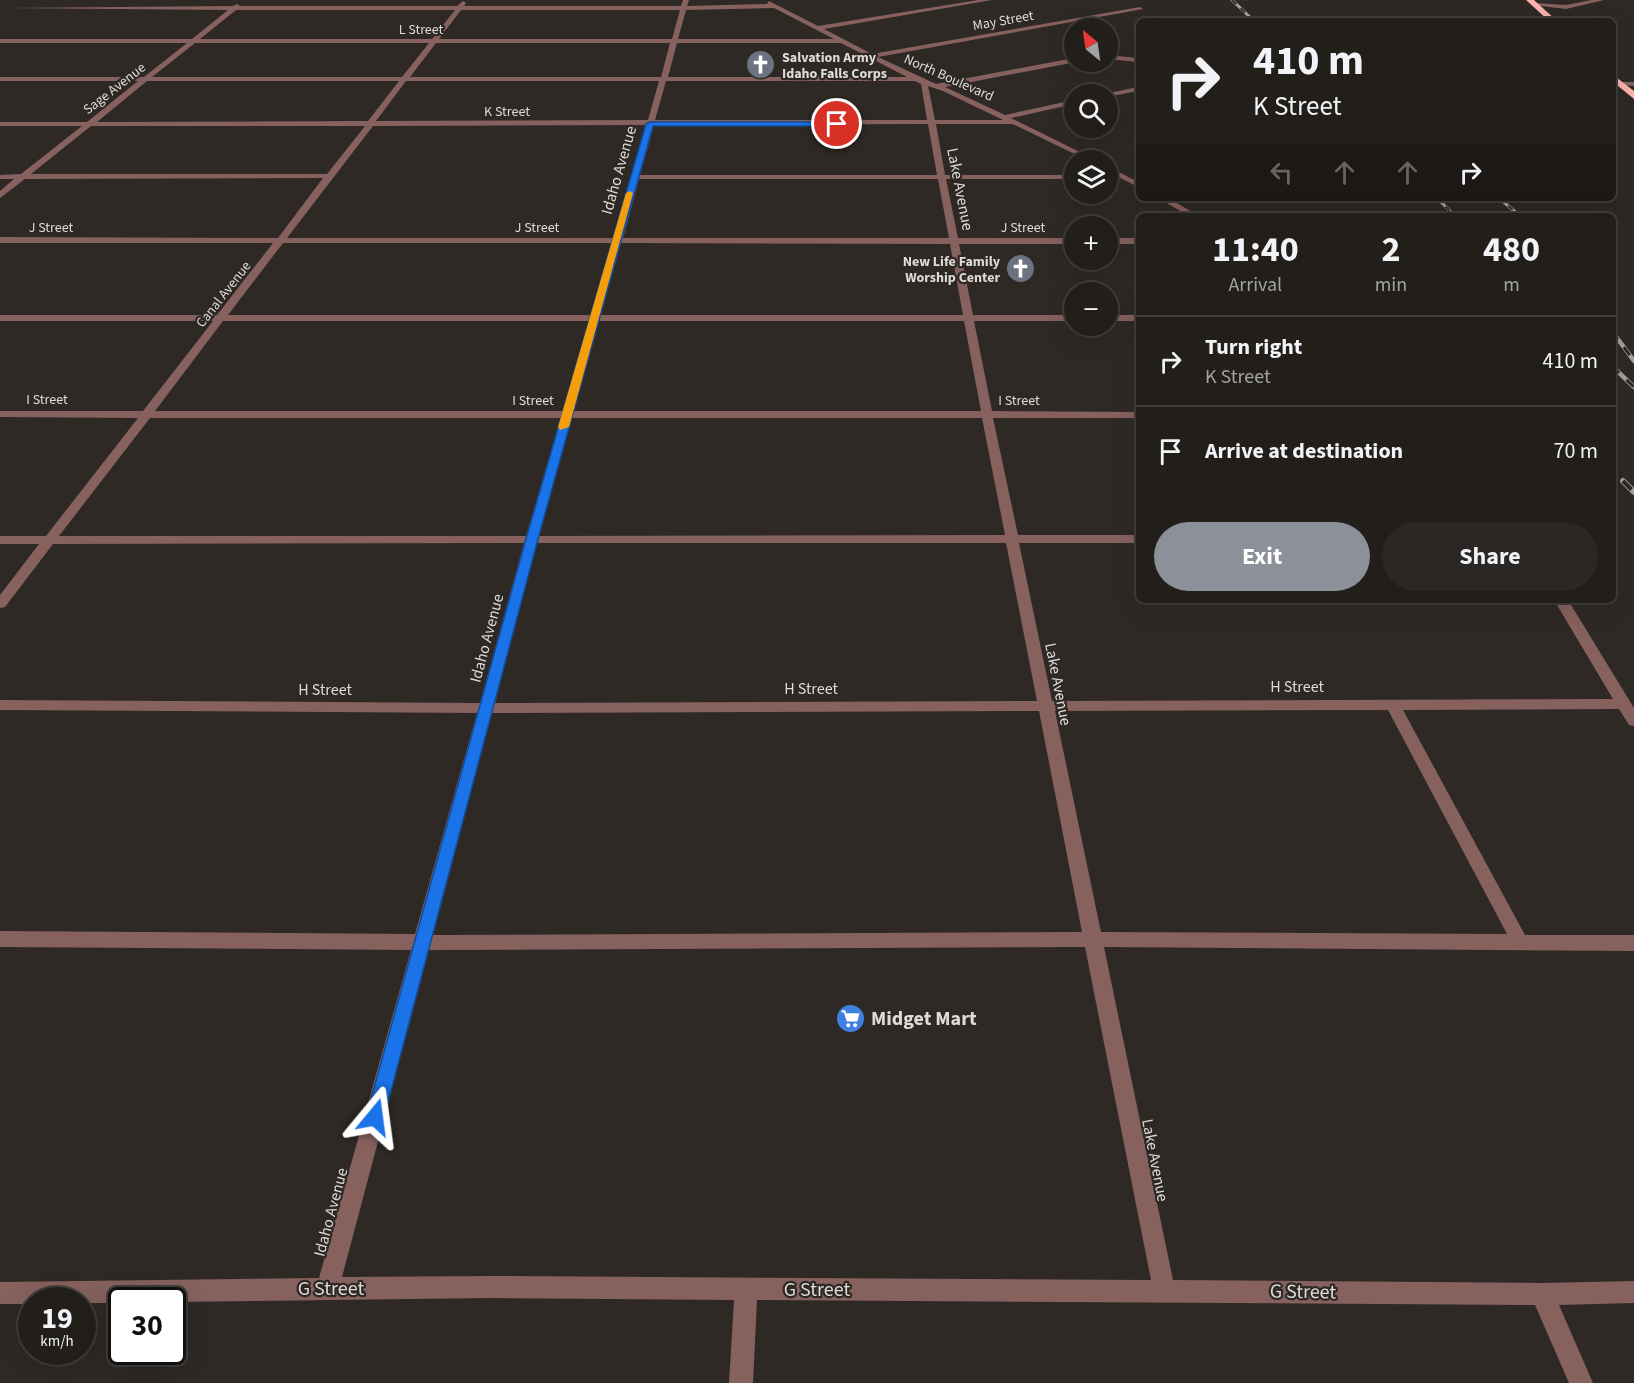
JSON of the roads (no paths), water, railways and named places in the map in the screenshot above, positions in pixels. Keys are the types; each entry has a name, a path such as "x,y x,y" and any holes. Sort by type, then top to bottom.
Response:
{"highway":[{"path":"1533,3 1550,18"},
{"path":"1616,80 1634,96"}],"street":[{"path":"0,14 23,0"},
{"name":"Sage Avenue","path":"0,195 244,0"},
{"path":"766,1 784,0"},
{"path":"817,28 989,0"},
{"path":"1533,3 1566,7 1601,0"},
{"name":"North Boulevard","path":"766,1 926,83 1071,150"},
{"path":"9,8 234,8 462,4 776,6"},
{"name":"Canal Avenue","path":"0,604 462,4"},
{"name":"Idaho Avenue","path":"328,1288 424,943 532,539 685,4"},
{"name":"May Street","path":"872,56 1140,9"},
{"name":"L Street","path":"0,41 842,41"},
{"path":"1118,58 1136,60"},
{"path":"0,79 663,80 926,83 1064,62"},
{"name":"Lake Avenue","path":"926,83 930,124 987,415 1164,1290"},
{"path":"1621,84 1634,84"},
{"path":"1118,93 1136,89"},
{"path":"1004,117 1064,104"},
{"name":"K Street","path":"0,124 930,124 1014,122"},
{"path":"1118,174 1136,184"},
{"path":"0,177 331,176"},
{"path":"634,177 1064,177"},
{"path":"1118,177 1123,177"},
{"path":"1168,201 1190,213"},
{"name":"J Street","path":"0,240 1064,241"},
{"path":"1118,241 1136,241"},
{"path":"0,318 596,316 1064,318"},
{"path":"1118,318 1136,318"},
{"name":"I Street","path":"0,414 1136,415"},
{"path":"0,540 1136,539"},
{"path":"1563,603 1634,721"},
{"path":"1392,704 1520,942"},
{"name":"H Street","path":"0,705 486,708 1623,704"},
{"path":"0,939 424,943 1093,939 1634,943"},
{"name":"G Street","path":"0,1293 328,1288 1164,1290 1542,1294 1634,1292"},
{"path":"741,1383 746,1289"},
{"path":"1542,1294 1581,1383"}],"railway":[{"path":"1232,0 1251,18"},
{"path":"1440,201 1452,213"},
{"path":"1502,201 1516,213"},
{"path":"1616,336 1634,361"},
{"path":"1616,370 1634,387"},
{"path":"1623,481 1634,492"}],"place":[{"name":"Salvation Army Idaho Falls Corps","path":"761,65"},
{"name":"New Life Family Worship Center","path":"1021,269"},
{"name":"Midget Mart","path":"850,1018"}]}
